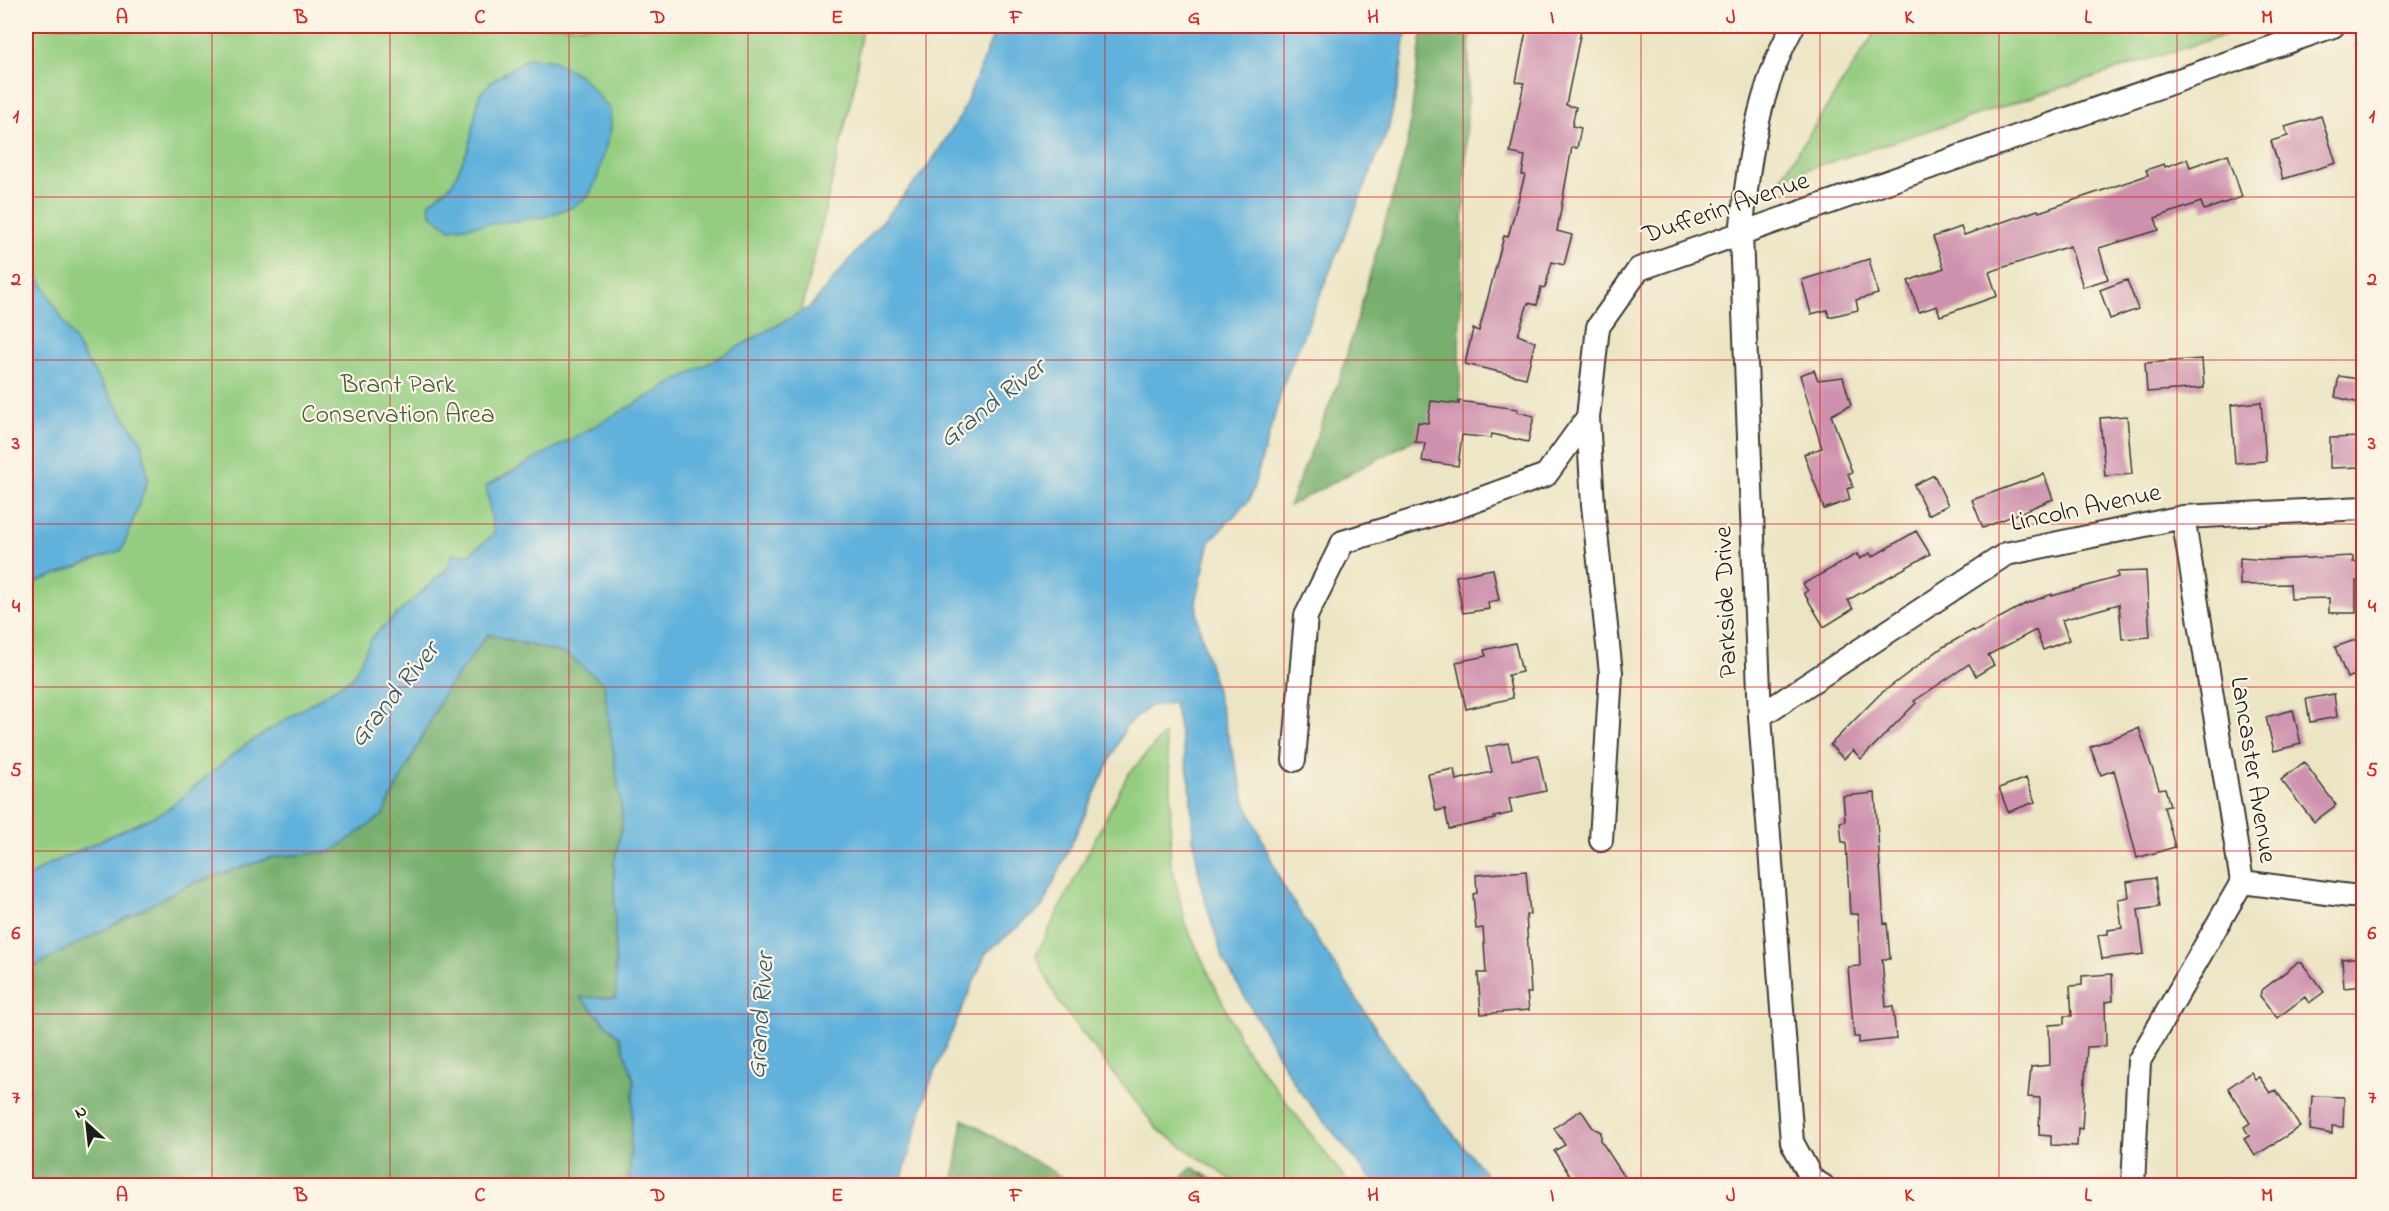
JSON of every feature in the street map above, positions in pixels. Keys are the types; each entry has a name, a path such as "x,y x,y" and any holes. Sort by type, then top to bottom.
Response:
{"street":[{"name":"Parkside Drive","path":"1793,26 1784,41 1768,89 1749,159 1741,235 1760,716 1792,1142 1817,1182"},
{"name":"Dufferin Avenue","path":"1294,760 1306,616 1343,542 1458,507 1546,475 1588,417 1598,327 1639,269 2333,26"},
{"path":"1588,417 1593,505 1611,673 1601,840"},
{"name":"Lincoln Avenue","path":"1760,716 2006,554 2183,517 2364,507"},
{"name":"Lancaster Avenue","path":"2133,1185 2139,1061 2242,882 2183,517"},
{"path":"2242,882 2364,896"}],"green space":[{"name":"Brant Park Conservation Area","path":"26,26 862,26 855,83 596,1185 26,1185"},
{"path":"1423,26 1470,26 1459,348 1461,415 1289,506 1340,378 1407,146"},
{"path":"1879,26 2252,26 1781,178"},
{"path":"487,634 568,655 604,683 623,820 614,864 616,998 581,998 620,1038 634,1080 629,1185 26,1186 26,971 188,885 273,857 331,852 382,816 445,692"},
{"path":"1164,734 1171,776 1170,858 1186,926 1244,1047 1350,1185 1239,1185 1157,1129 1059,1003 1036,955 1127,776"},
{"path":"963,1119 1075,1185 953,1185"},
{"path":"1192,1167 1221,1185 1175,1185"}],"water":[{"name":"Grand River","path":"997,26 1407,26 1400,77 1388,130 1285,380 1250,499 1210,541 1196,602 1199,626 1246,804 1284,888 1410,1081 1481,1168 1492,1185 1376,1185 1297,1088 1223,959 1202,890 1193,838 1190,782 1174,703 1150,706 1126,726 1042,907 986,953 929,1085 900,1185 629,1185 634,1080 620,1038 580,997 616,998 614,864 623,820 604,684 568,655 488,634 445,692 382,816 331,852 273,857 188,885 26,971 26,879 47,865 165,811 245,745 352,678 373,636 448,568 454,553 468,555 494,534 486,486 810,307 930,164 961,115"},
{"path":"528,58 554,61 581,76 610,109 611,128 597,179 589,195 575,206 544,217 450,229 431,214 429,203 452,184 469,147 479,95 492,81"},
{"path":"26,255 87,362 142,442 148,480 122,550 34,583 26,579"}],"building":[{"path":"1527,26 1582,26 1566,105 1576,107 1572,126 1581,128 1577,148 1572,147 1557,231 1572,235 1564,265 1552,262 1545,288 1541,287 1537,305 1528,303 1518,335 1535,342 1526,378 1465,364 1473,329 1479,331 1504,236 1508,237 1525,175 1522,175 1525,156 1510,153 1524,83 1516,82"},
{"path":"2321,116 2336,163 2283,179 2271,141 2288,136 2285,127"},
{"path":"2228,154 2242,197 2204,210 2201,202 2155,218 2159,230 2099,248 2108,279 2083,287 2070,246 1989,272 1997,296 1940,316 1937,306 1919,312 1908,281 1944,268 1933,237 1961,227 1964,235 2038,210 2039,212 2148,175 2146,170 2164,164 2165,167 2187,159 2190,167"},
{"path":"1869,259 1878,294 1856,300 1858,310 1829,317 1827,310 1811,314 1802,280"},
{"path":"2127,280 2138,309 2110,319 2100,290"},
{"path":"2202,359 2204,388 2147,392 2145,363"},
{"path":"1814,370 1818,380 1843,377 1851,405 1831,415 1852,472 1848,474 1853,487 1847,489 1850,500 1824,509 1804,454 1822,448 1800,375"},
{"path":"2339,376 2364,380 2364,404 2335,397"},
{"path":"1431,401 1459,404 1459,401 1518,409 1517,412 1534,416 1528,442 1492,434 1491,438 1462,435 1458,466 1422,461 1425,443 1415,442 1418,422 1428,423"},
{"path":"2261,402 2266,461 2235,463 2231,405"},
{"path":"2127,416 2132,474 2105,476 2100,418"},
{"path":"2364,437 2364,467 2330,468 2330,438"},
{"path":"2044,474 2053,499 1983,528 1972,500"},
{"path":"1934,475 1948,505 1928,515 1914,485"},
{"path":"1916,531 1930,554 1848,600 1853,609 1824,627 1804,593 1808,591 1803,584 1857,554 1860,559 1870,553 1872,557"},
{"path":"2353,556 2353,562 2362,562 2363,581 2356,581 2356,613 2329,613 2329,598 2291,599 2290,584 2240,585 2240,558 2267,560"},
{"path":"1493,569 1499,600 1488,602 1489,609 1463,613 1456,576"},
{"path":"2146,571 2150,637 2122,639 2119,604 2062,620 2069,640 2043,650 2036,630 1988,655 1994,665 1976,676 1969,664 1914,701 1916,703 1861,759 1853,750 1844,759 1830,745 1879,695 1943,647 1973,630 1974,632 2025,604 2052,594 2052,596 2118,577 2117,572"},
{"path":"2358,639 2364,654 2364,672 2347,678 2335,647"},
{"path":"1515,643 1522,672 1508,675 1513,698 1466,709 1456,662 1486,656 1484,650"},
{"path":"2334,694 2337,717 2310,722 2306,699"},
{"path":"2293,710 2301,744 2274,751 2266,717"},
{"path":"2139,728 2159,789 2165,788 2170,806 2164,807 2175,847 2137,858 2114,770 2101,775 2090,747"},
{"path":"1508,743 1512,760 1538,755 1546,791 1509,799 1512,813 1449,829 1445,809 1436,811 1428,774 1454,769 1456,780 1492,772 1486,747"},
{"path":"2304,762 2336,805 2314,822 2281,780"},
{"path":"2026,778 2035,802 2008,812 1999,788"},
{"path":"1875,793 1884,924 1887,923 1890,959 1882,959 1886,1007 1893,1006 1896,1039 1859,1043 1859,1037 1854,1037 1848,967 1860,966 1858,914 1850,914 1846,842 1842,842 1840,822 1845,821 1843,796"},
{"path":"1526,871 1530,914 1526,915 1531,993 1527,993 1529,1010 1481,1014 1478,973 1486,973 1483,928 1476,929 1473,894 1477,893 1476,875"},
{"path":"2155,878 2159,907 2138,910 2144,954 2102,959 2098,935 2108,934 2108,930 2122,928 2118,899 2129,897 2127,882"},
{"path":"2364,957 2364,986 2344,988 2342,959"},
{"path":"2297,963 2302,963 2324,992 2309,1003 2305,997 2277,1018 2260,996 2261,991"},
{"path":"2112,974 2113,1001 2105,1002 2106,1046 2087,1047 2082,1129 2078,1128 2077,1146 2051,1145 2051,1136 2039,1135 2040,1098 2028,1097 2031,1067 2050,1065 2049,1025 2064,1024 2064,1016 2072,1016 2070,986 2082,985 2082,976"},
{"path":"2251,1072 2255,1079 2259,1077 2270,1093 2276,1090 2300,1127 2255,1156 2244,1139 2249,1136 2244,1127 2250,1123 2228,1088"},
{"path":"2312,1096 2344,1097 2343,1127 2332,1126 2332,1134 2310,1130"},
{"path":"1581,1110 1593,1128 1601,1132 1601,1141 1630,1185 1576,1185 1554,1151 1565,1145 1554,1128"}]}
